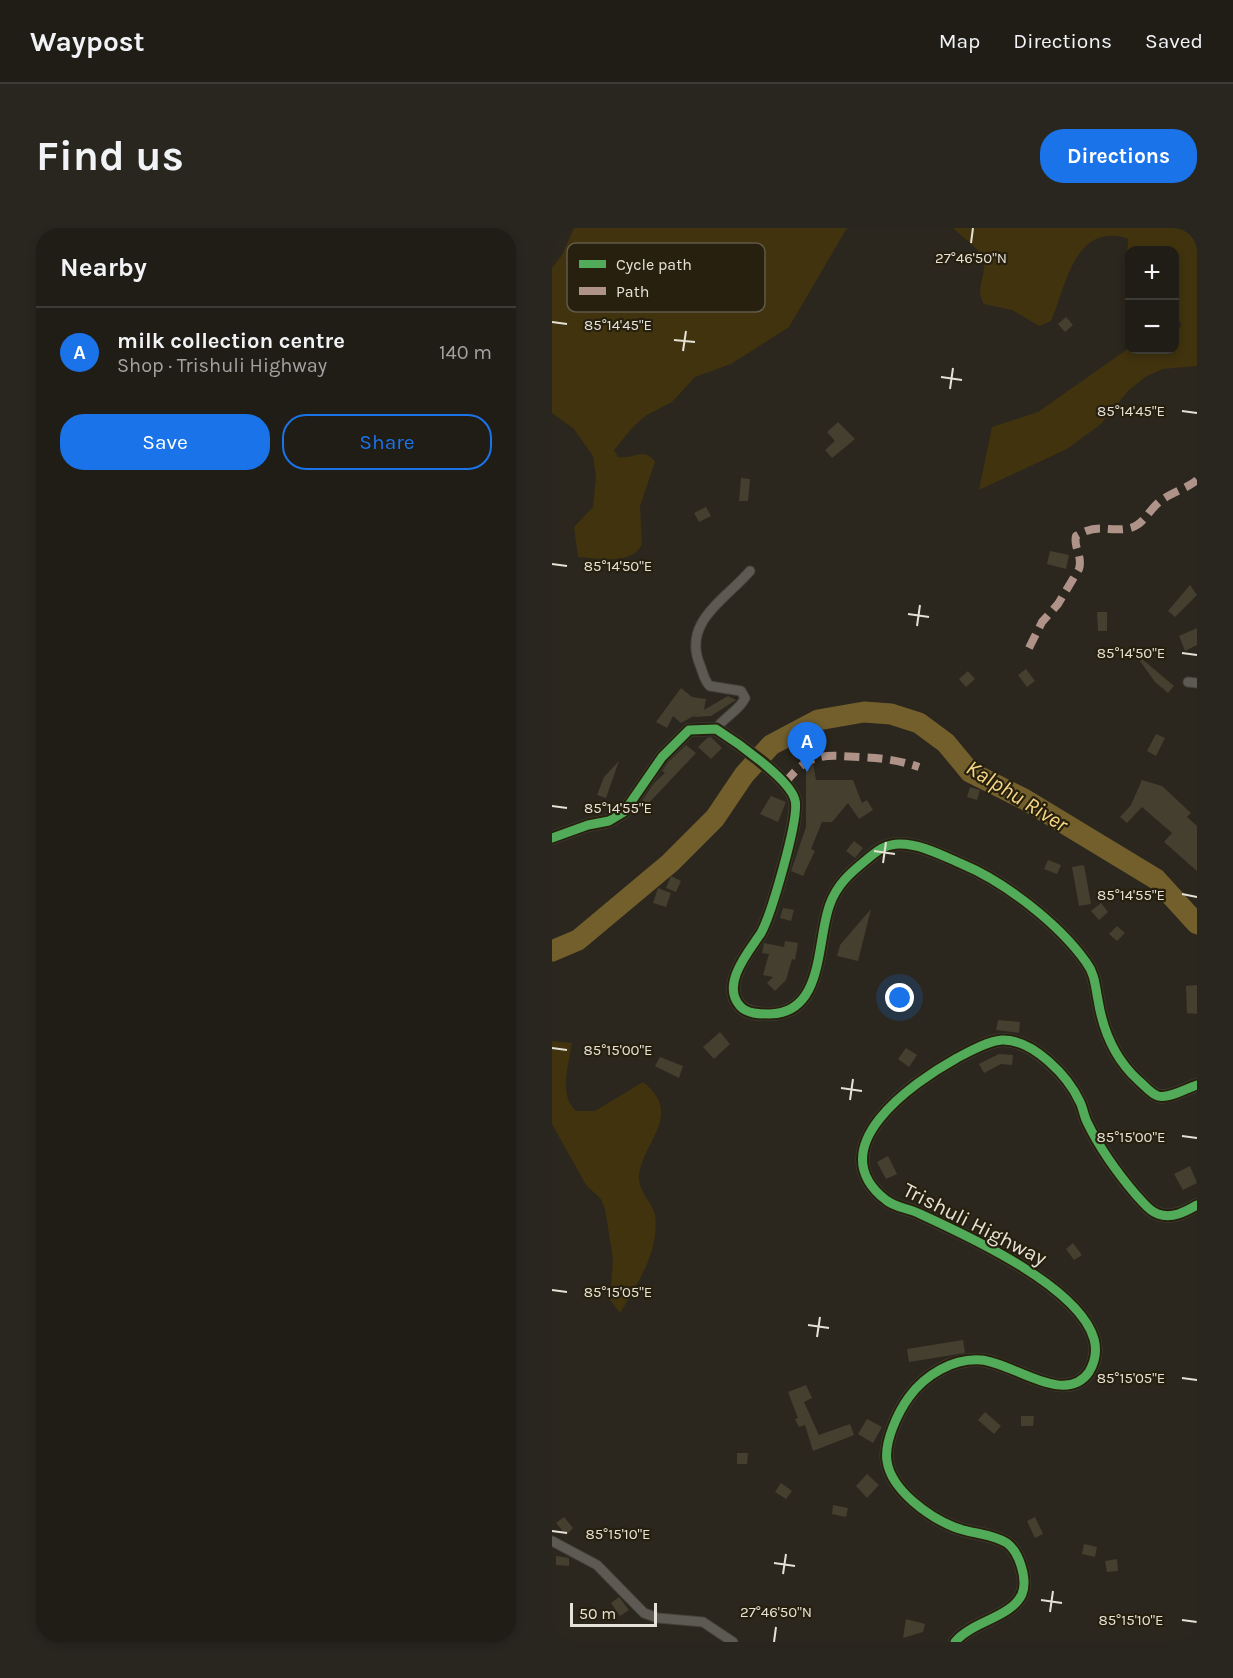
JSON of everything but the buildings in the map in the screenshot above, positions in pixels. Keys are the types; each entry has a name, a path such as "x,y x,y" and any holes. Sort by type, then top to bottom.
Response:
{"street":[{"path":"716,729 723,719 742,705 745,698 741,691 710,686 696,656 695,634 710,611 750,571"},
{"path":"552,838 588,825 609,821 624,812 662,758 689,729 716,729 788,785 796,800 795,812 770,909 760,933 747,950 736,974 735,985 739,1006 750,1012 769,1014 785,1013 799,1004 814,977 821,953 829,906 844,878 883,846 917,846 985,874 1008,888 1045,920 1086,961 1096,980 1098,1001 1114,1052 1126,1069 1149,1090 1157,1096 1167,1096 1197,1085"},
{"name":"Trishuli Highway","path":"956,1642 964,1633 1015,1603 1021,1595 1022,1571 1011,1546 1000,1539 943,1522 912,1500 900,1486 891,1474 886,1459 901,1411 908,1399 929,1376 952,1365 970,1361 993,1362 1050,1384 1073,1385 1084,1379 1092,1368 1096,1347 1094,1336 1080,1313 1046,1282 917,1212 889,1203 864,1178 862,1166 864,1146 871,1131 886,1112 927,1076 988,1044 1001,1040 1015,1042 1032,1049 1071,1086 1095,1135 1130,1188 1150,1210 1168,1216 1184,1213 1197,1205"},
{"path":"552,1541 597,1565 644,1612 658,1618 703,1622 733,1642"}],"shaded area":[{"path":"574,228 847,228 789,327 731,364 695,377 672,402 645,416 614,450 618,457 642,454 651,457 655,462 640,506 642,544 637,551 622,558 578,557 574,527 593,507 596,477 593,456 574,429 552,413 552,268 567,244 567,312 765,312 765,243 567,243"},
{"path":"953,228 1197,228 1197,366 1163,369 1145,377 1128,391 1101,424 1067,449 979,490 992,427 1038,412 1125,351 1125,354 1179,354 1179,328 1182,325 1179,320 1179,246 1128,246 1128,239 1122,237 1097,239 1086,246 1078,256 1051,321 1039,326 1012,310 984,304 980,292 984,262 982,256"},
{"path":"552,1041 572,1043 566,1088 567,1097 576,1111 595,1111 643,1082 655,1094 660,1106 661,1118 658,1129 646,1152 639,1177 641,1188 655,1215 654,1241 646,1267 620,1313 610,1300 613,1259 605,1209 601,1199 586,1185 552,1124"}],"waterway":[{"name":"Kalphu River","path":"552,951 578,940 670,863 715,818 744,775 771,745 818,720 864,712 891,714 919,723 946,743 970,772 1024,799 1156,879 1197,924"}],"marked path":[{"path":"1029,648 1042,622 1058,604 1079,569 1080,560 1076,536 1091,530 1122,529 1135,526 1161,500 1197,480"},
{"path":"785,783 809,761 826,756 882,759 919,767"}],"cycle path":[{"path":"552,838 588,825 609,821 624,812 662,757 689,730 716,729 773,771 791,791 795,800 789,845 766,923 744,958 735,978 733,988 735,997 743,1009 754,1013 769,1014 787,1011 800,1002 809,989 815,972 830,904 840,885 881,849 894,844 908,845 940,854 979,872 1013,893 1061,933 1091,971 1103,1023 1111,1044 1130,1072 1150,1091 1162,1097 1197,1085"},
{"path":"955,1642 971,1629 1009,1609 1017,1602 1024,1588 1021,1566 1007,1543 944,1522 923,1509 903,1492 890,1472 887,1461 888,1445 896,1419 916,1389 931,1375 950,1365 981,1360 1038,1380 1066,1385 1079,1382 1089,1372 1095,1356 1095,1343 1084,1319 1067,1300 1018,1264 964,1235 886,1200 868,1180 862,1159 867,1139 880,1119 897,1100 938,1069 985,1044 1002,1040 1014,1041 1037,1052 1067,1081 1080,1102 1087,1122 1103,1151 1130,1188 1149,1209 1168,1216 1197,1205"}],"place":[{"name":"milk collection centre","path":"807,772"}]}
